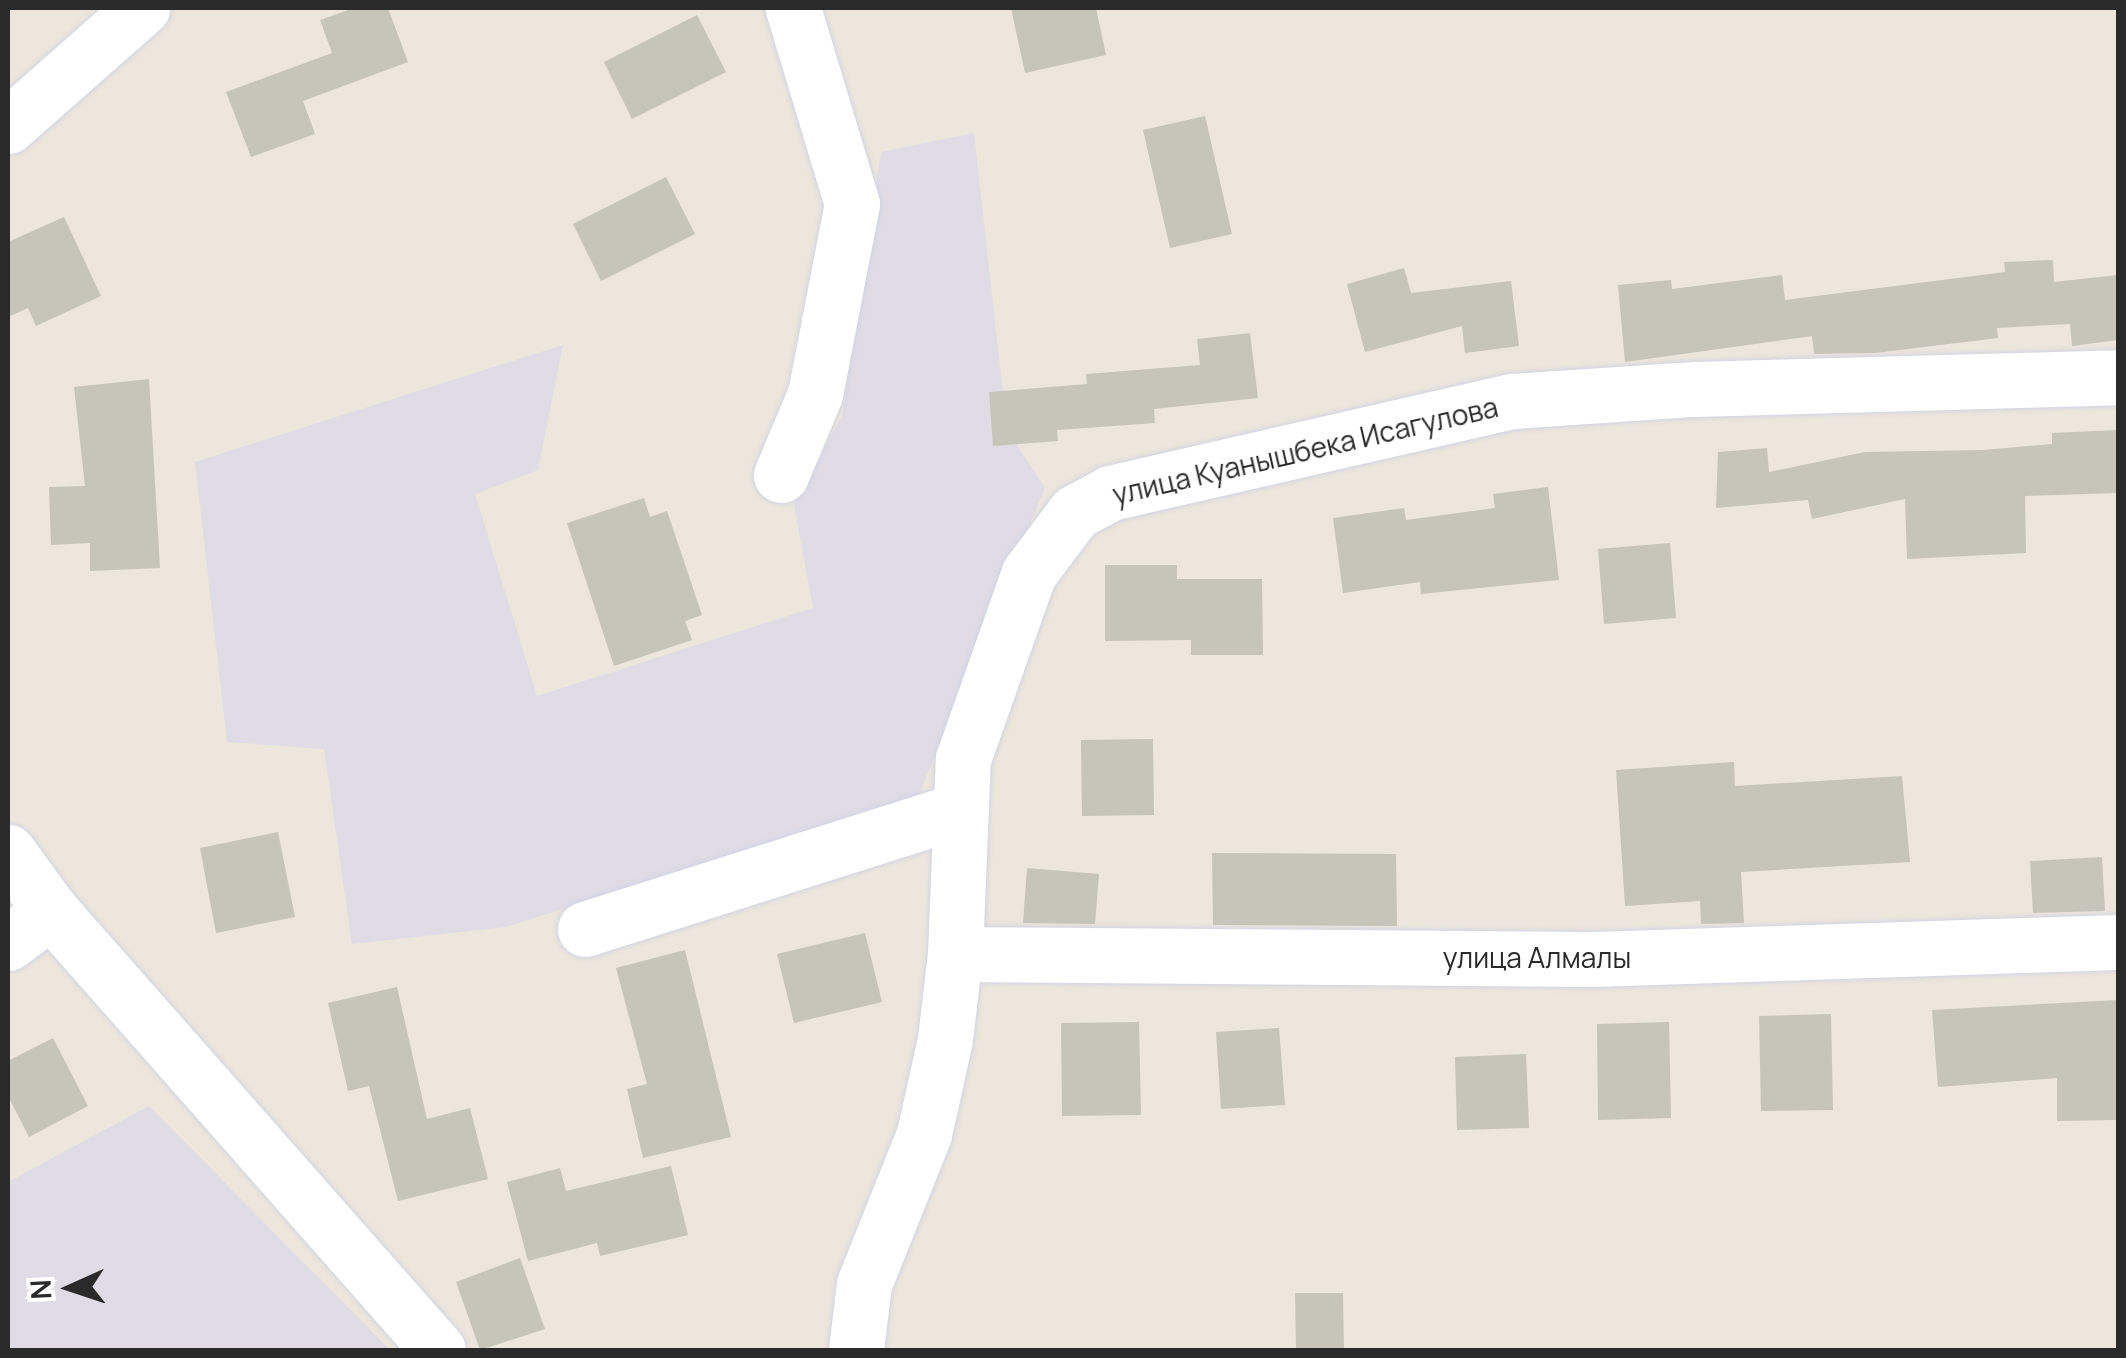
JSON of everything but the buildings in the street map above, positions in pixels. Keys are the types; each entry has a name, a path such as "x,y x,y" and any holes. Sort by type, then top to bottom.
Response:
{"street":[{"path":"8,126 142,8"},
{"path":"780,475 814,394 852,204 793,8"},
{"name":"улица Куанышбека Исагулова","path":"856,1350 864,1284 924,1134 956,954 962,759 1029,574 1076,512 1110,493 1512,402 1695,389 2118,378"},
{"path":"585,929 961,810"},
{"path":"8,852 51,911 438,1350"},
{"path":"8,943 51,911"},
{"name":"улица Алмалы","path":"956,954 1593,958 2118,942"}],"shaded area":[{"path":"974,133 1007,430 1045,488 918,797 506,927 352,944 324,749 227,742 195,462 563,345 538,470 475,494 537,696 813,608 794,504 842,416 881,152"},
{"path":"149,1106 390,1350 8,1350 8,1182"}]}
